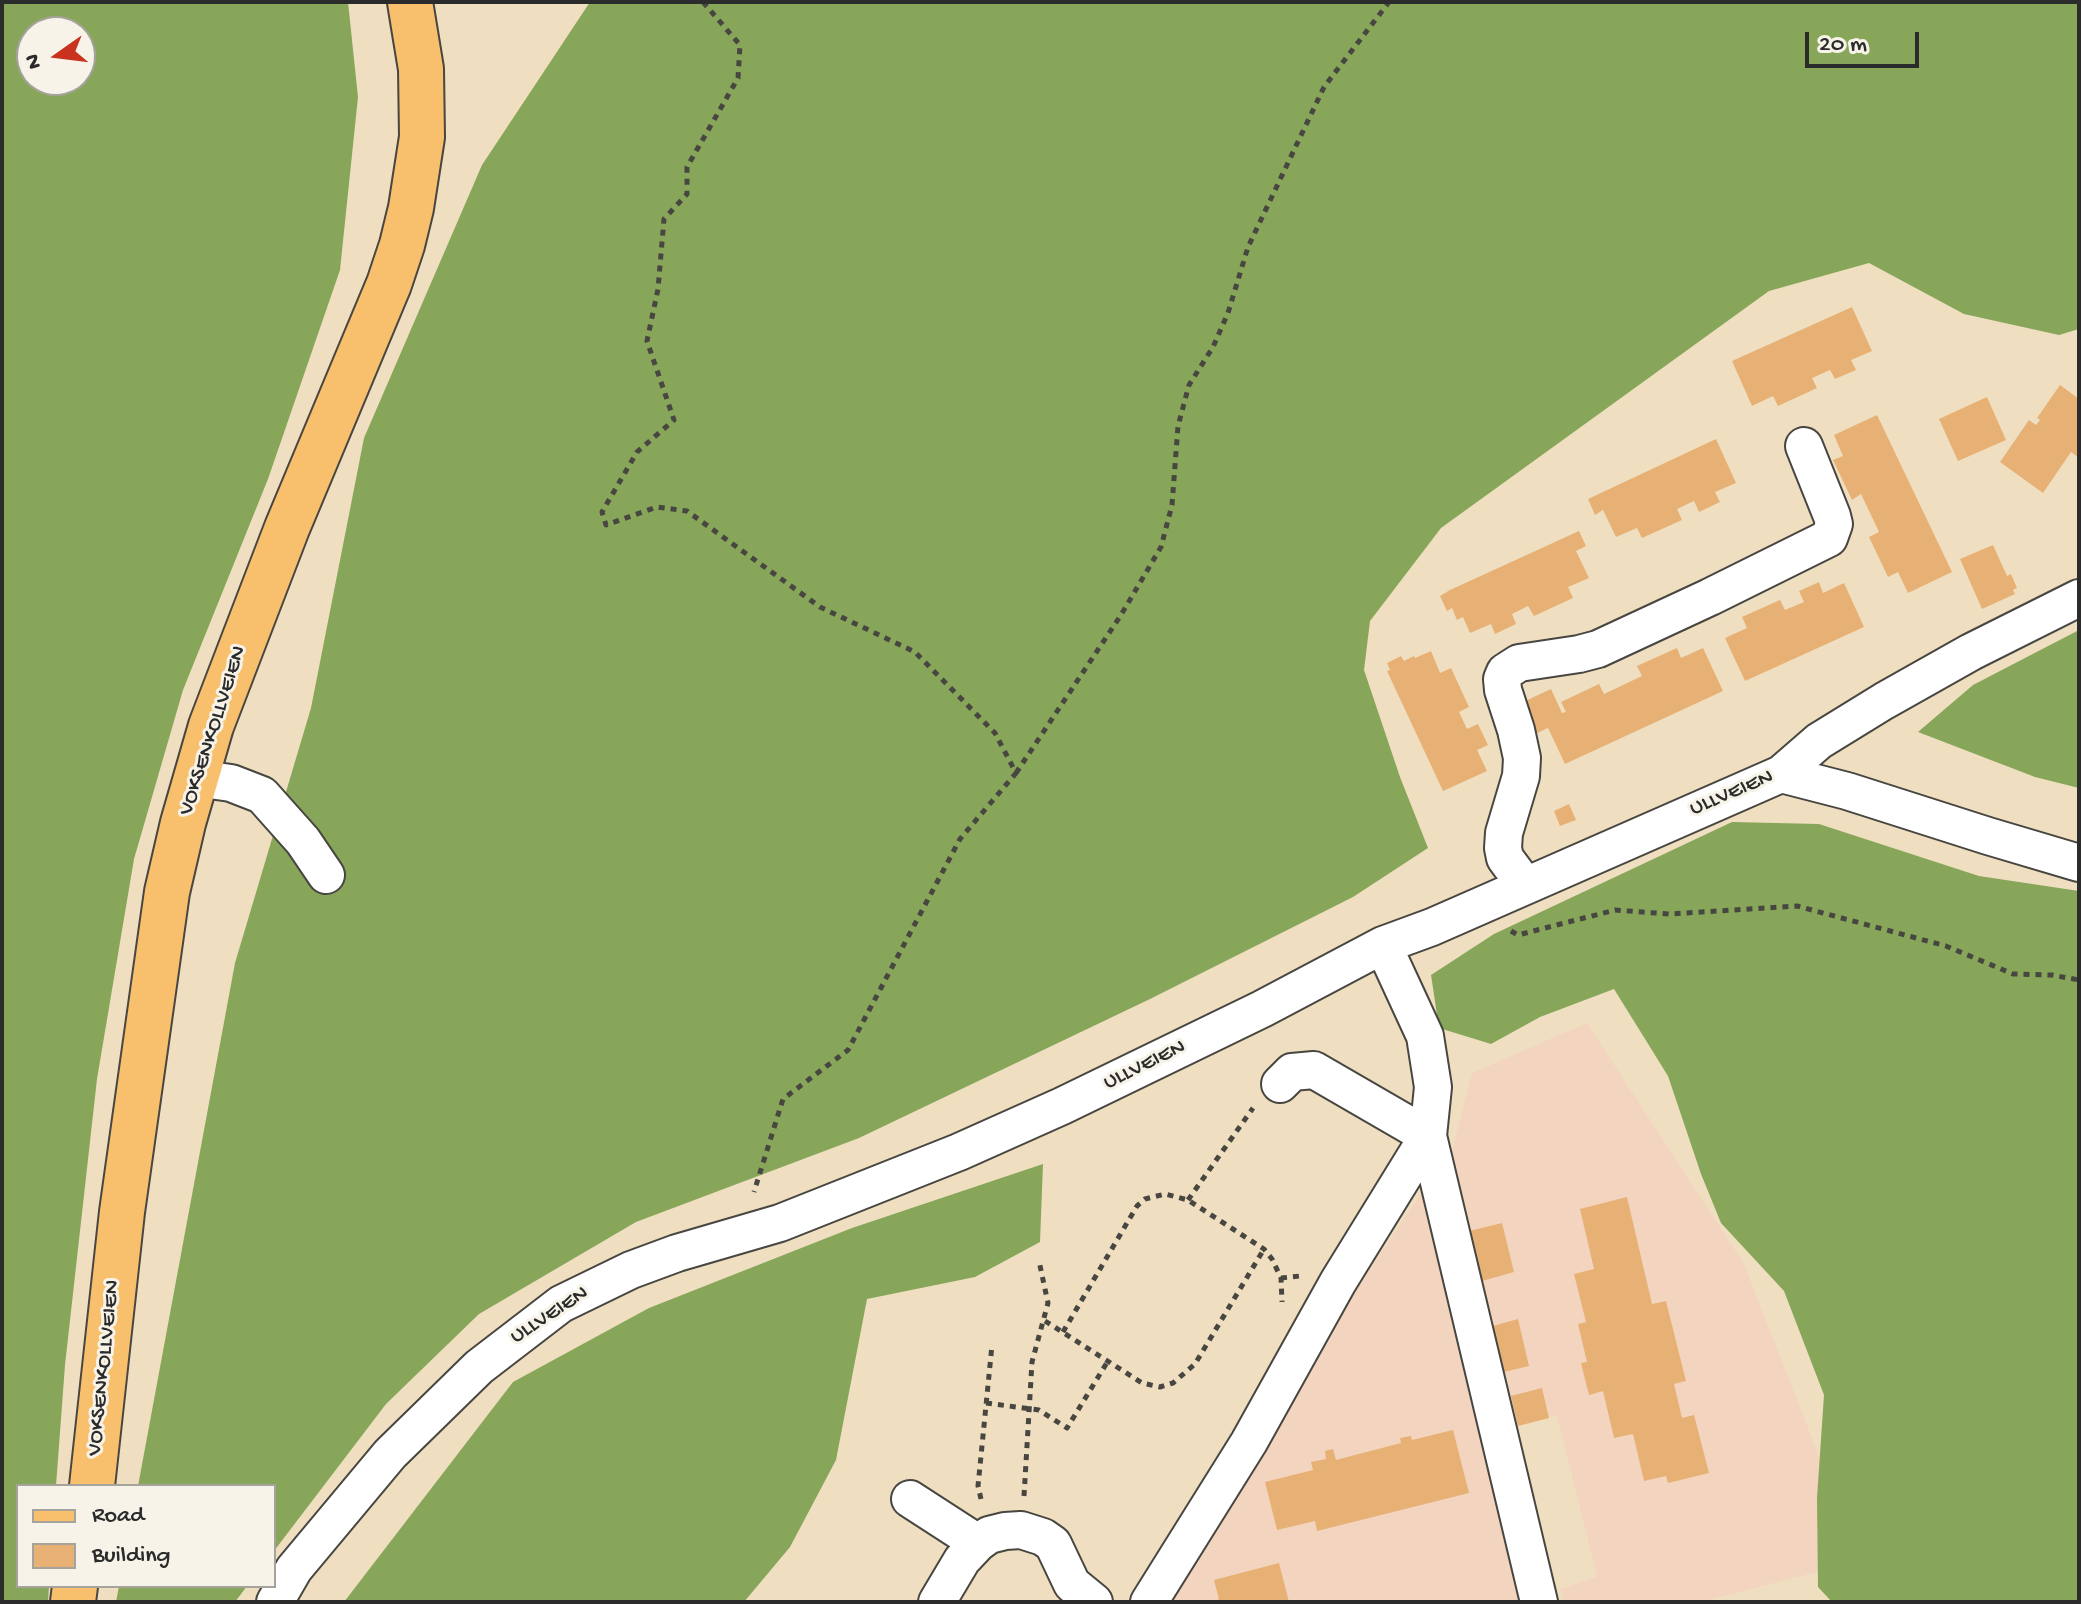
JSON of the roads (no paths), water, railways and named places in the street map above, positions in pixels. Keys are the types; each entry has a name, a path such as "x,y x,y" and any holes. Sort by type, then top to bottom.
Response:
{"main road":[{"name":"VOKSENKOLLVEIEN","path":"92,1484 122,1212 158,947 173,865 211,726 402,245 417,179 422,126 421,69 410,2"}],"street":[{"path":"1525,885 1505,858 1503,848 1504,833 1521,776 1522,758 1503,690 1505,672 1519,663 1598,649 1829,538 1834,524 1832,516 1804,446"},
{"name":"ULLVEIEN","path":"275,1602 294,1569 390,1454 479,1367 561,1304 611,1278 677,1253 741,1235 855,1195 1062,1106 1262,1009 1383,945 1781,774 1819,741 1884,701 1971,652 2079,598"},
{"path":"1781,774 1847,791 2079,863"},
{"path":"195,778 231,783 262,795 303,841 326,875"},
{"path":"1383,945 1425,1036 1433,1087 1428,1136 1539,1602"},
{"path":"1269,1092 1292,1072 1314,1070 1428,1136"},
{"path":"1149,1602 1249,1442 1338,1282 1428,1136"},
{"path":"910,1499 986,1538"},
{"path":"937,1602 962,1560 986,1538 1021,1530 1053,1544 1072,1584 1094,1602"}]}
